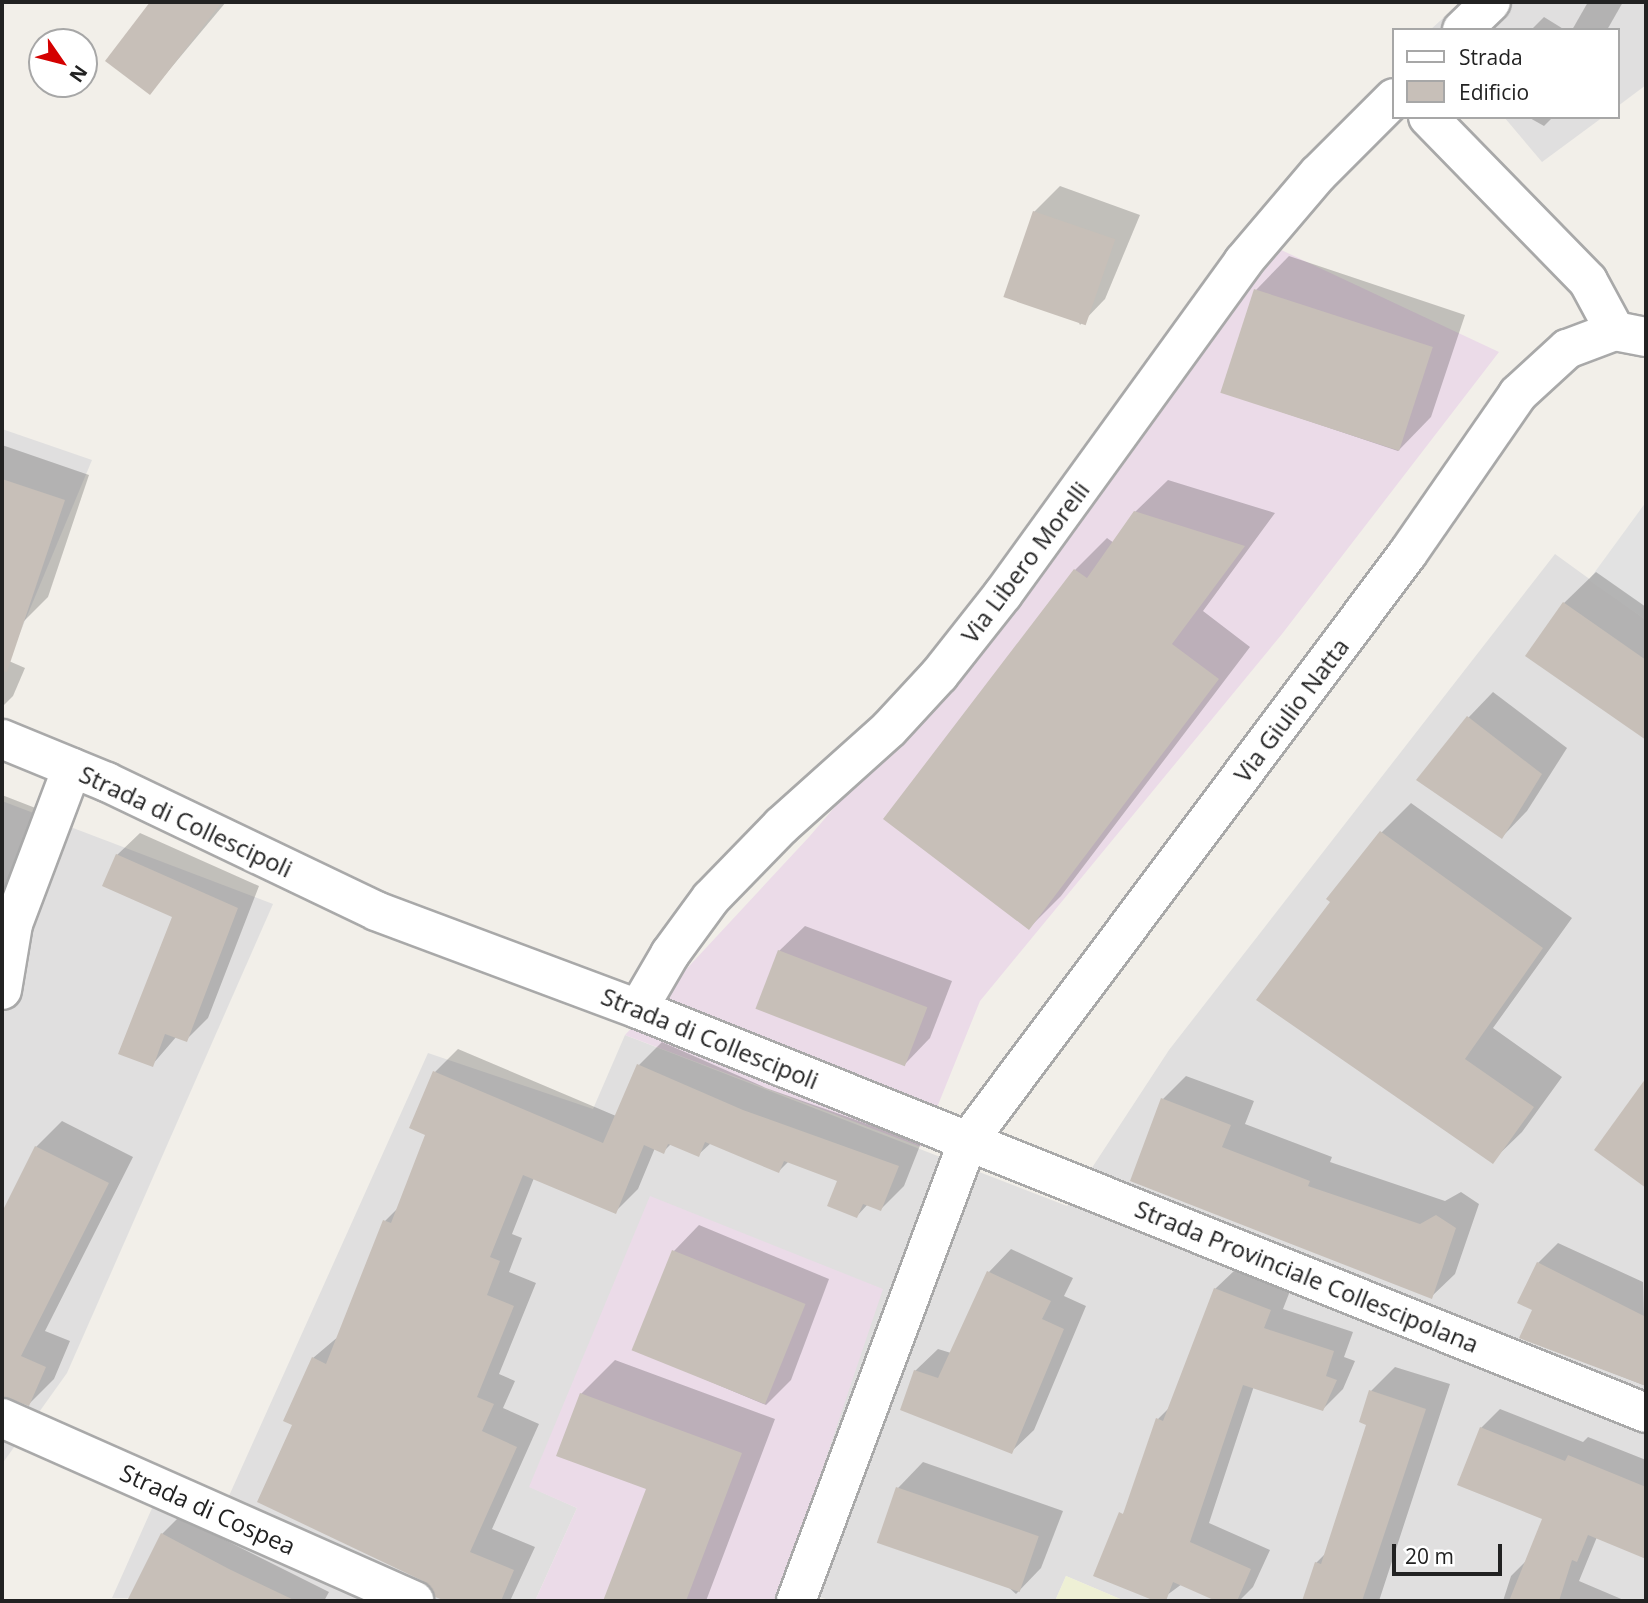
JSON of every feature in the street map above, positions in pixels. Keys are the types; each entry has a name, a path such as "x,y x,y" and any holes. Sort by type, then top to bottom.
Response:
{"street":[{"path":"1464,28 1491,2"},
{"name":"Via Libero Morelli","path":"638,1009 670,954 711,898 781,827 889,729 939,675 1011,583 1243,262 1318,174 1392,99"},
{"path":"1430,119 1588,281 1631,334"},
{"name":"Via Giulio Natta","path":"968,1141 1408,553 1518,394 1567,349 1631,334"},
{"name":"Strada di Collescipoli","path":"2,739 72,768 376,911 638,1009 968,1141"},
{"path":"2,990 13,924 72,768"},
{"path":"796,1601 968,1141"},
{"name":"Strada Provinciale Collescipolana","path":"968,1141 1646,1413"},
{"name":"Strada di Cospea","path":"2,1418 414,1601"}],"shaded area":[{"path":"1461,2 1646,2 1646,85 1620,104 1620,28 1432,28"},
{"path":"1506,119 1600,119 1542,162"},
{"path":"1277,248 1499,352 1282,634 980,1001 921,1147 625,1035 809,837 1060,545"},
{"path":"2,429 92,460 2,676"},
{"path":"1646,502 1646,620 1589,580"},
{"path":"1555,554 1646,620 1646,1601 1125,1601 1066,1576 1055,1601 833,1601 783,1587 530,1487 577,1508 535,1601 112,1598 165,1479 224,1507 428,1053 593,1109 625,1035 1067,1206 1169,1050"},
{"path":"2,801 273,904 67,1373 2,1464"},
{"path":"650,1196 883,1289 778,1601 535,1601 577,1508 529,1487"}],"green space":[{"path":"1066,1576 1125,1601 1055,1601"}],"building":[{"path":"150,2 222,2 150,95 105,61"},
{"path":"1033,211 1115,239 1086,325 1003,297"},
{"path":"1254,289 1433,347 1399,451 1220,393"},
{"path":"2,479 65,500 7,672 2,671"},
{"path":"1134,511 1245,546 1172,644 1219,679 1029,930 883,819 1074,569 1087,578"},
{"path":"1563,602 1646,660 1646,740 1525,656"},
{"path":"1467,716 1542,774 1502,839 1416,780"},
{"path":"1380,831 1543,948 1465,1059 1534,1107 1493,1164 1256,1000 1330,902 1326,899"},
{"path":"116,854 238,908 187,1042 165,1034 153,1067 118,1054 172,917 102,886"},
{"path":"778,950 927,1007 905,1066 755,1009"},
{"path":"637,1064 743,1110 899,1166 881,1211 863,1204 857,1218 827,1206 837,1181 784,1161 779,1173 705,1142 699,1157 668,1144 664,1154 644,1145 616,1214 523,1175 490,1257 500,1261 487,1295 514,1306 477,1397 494,1404 482,1431 517,1447 470,1552 514,1570 501,1601 446,1601 435,1597 423,1581 257,1502 292,1425 283,1421 312,1357 326,1364 383,1220 391,1223 425,1135 409,1128 433,1071 603,1143"},
{"path":"1646,1078 1646,1188 1594,1150"},
{"path":"1161,1098 1231,1125 1222,1147 1310,1181 1308,1186 1420,1224 1436,1215 1456,1228 1432,1299 1130,1181"},
{"path":"35,1146 109,1183 21,1356 46,1367 29,1406 2,1396 2,1212"},
{"path":"672,1250 806,1304 765,1404 632,1350"},
{"path":"1537,1262 1646,1317 1646,1386 1519,1338 1532,1310 1517,1303"},
{"path":"987,1271 1051,1301 1042,1319 1064,1329 1012,1454 900,1410 914,1370 938,1378"},
{"path":"1214,1288 1271,1310 1264,1328 1334,1351 1326,1376 1337,1380 1323,1411 1243,1385 1190,1542 1251,1569 1237,1601 1216,1601 1173,1582 1166,1601 1155,1601 1093,1576 1119,1512 1123,1514 1156,1418 1163,1421"},
{"path":"1369,1390 1426,1409 1362,1601 1302,1601 1315,1562 1321,1564 1366,1425 1359,1422"},
{"path":"580,1393 742,1453 686,1601 603,1601 646,1489 556,1456"},
{"path":"1480,1427 1565,1461 1568,1455 1646,1487 1646,1559 1588,1535 1577,1562 1572,1560 1559,1601 1509,1601 1542,1519 1457,1485"},
{"path":"896,1487 1039,1536 1020,1592 877,1543"},
{"path":"161,1533 229,1569 296,1601 127,1601"}]}
